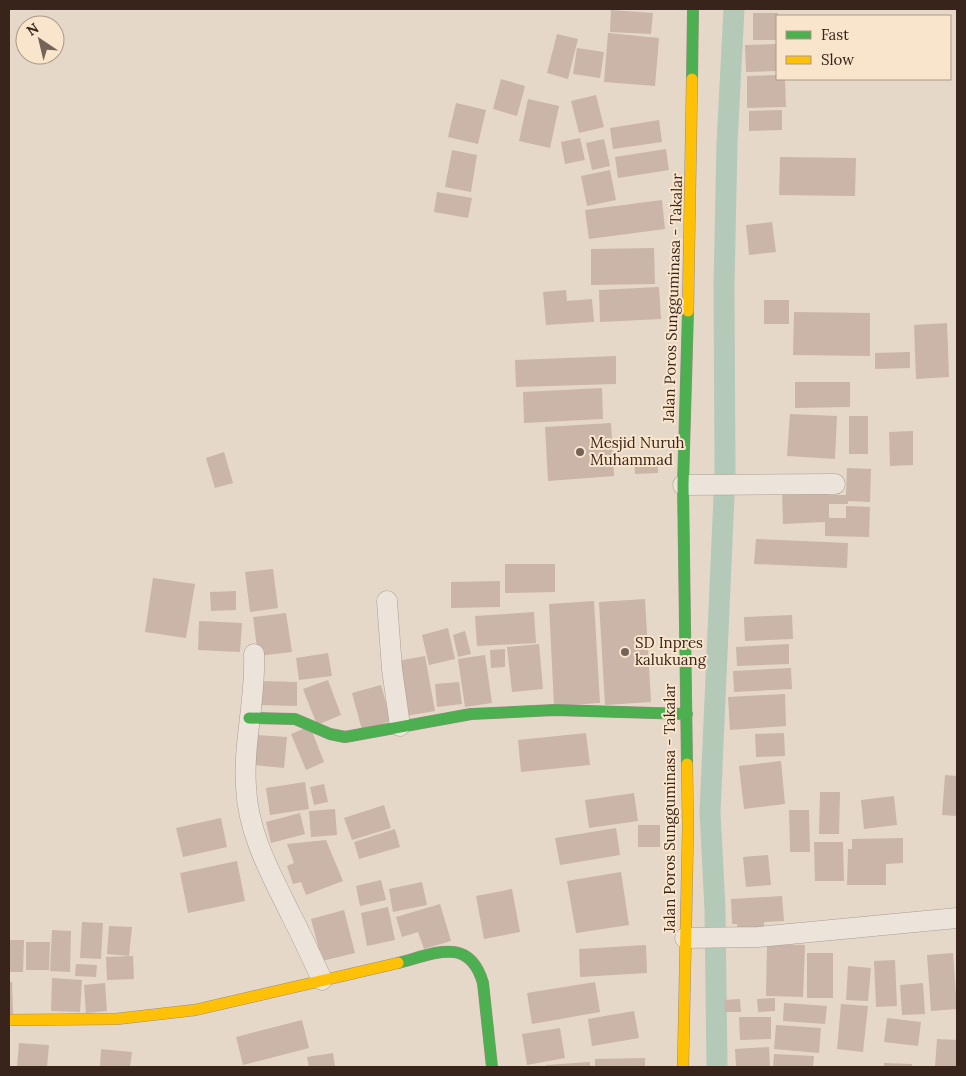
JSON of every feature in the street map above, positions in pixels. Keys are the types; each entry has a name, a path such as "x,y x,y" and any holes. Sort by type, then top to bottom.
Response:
{"main road":[{"name":"Jalan Poros Sungguminasa - Takalar","path":"683,1067 688,827 683,485 692,138 693,9"},
{"path":"249,718 298,719 309,722 321,731 334,736 345,737 470,714 495,712 555,710 687,714"},
{"path":"9,1020 116,1018 195,1010 444,952 457,951 466,955 475,963 482,978 492,1067"}],"street":[{"path":"683,485 835,484"},
{"path":"387,601 392,669 400,726"},
{"path":"254,654 255,679 249,718 246,787 250,824 267,866 322,980"},
{"path":"685,938 720,939 957,918"}],"building":[{"path":"611,10 653,13 651,34 610,32"},
{"path":"753,13 778,13 776,15 776,40 753,40"},
{"path":"608,33 659,38 655,86 604,82"},
{"path":"557,34 578,39 568,79 547,73"},
{"path":"776,44 776,71 746,72 745,45"},
{"path":"577,48 604,52 600,78 573,74"},
{"path":"776,75 776,80 785,80 786,107 747,108 747,76"},
{"path":"501,79 525,86 517,116 493,109"},
{"path":"596,95 604,127 579,133 571,101"},
{"path":"528,99 559,106 550,148 519,141"},
{"path":"456,103 486,110 478,144 448,137"},
{"path":"782,110 782,130 749,131 749,111"},
{"path":"659,120 662,142 613,149 610,128"},
{"path":"580,138 585,160 565,164 561,142"},
{"path":"604,139 610,166 592,170 586,143"},
{"path":"666,149 669,170 618,178 615,157"},
{"path":"452,150 477,155 471,192 445,187"},
{"path":"780,157 856,158 855,196 779,195"},
{"path":"610,170 616,200 587,206 581,176"},
{"path":"437,192 472,198 468,218 434,212"},
{"path":"662,200 665,229 589,239 585,210"},
{"path":"772,222 776,252 749,255 746,225"},
{"path":"654,248 655,284 591,285 591,249"},
{"path":"659,287 661,319 600,322 599,290"},
{"path":"566,290 567,301 592,299 594,322 546,325 543,292"},
{"path":"764,300 789,300 789,324 764,324"},
{"path":"794,312 870,313 870,356 793,355"},
{"path":"947,323 949,377 916,379 914,325"},
{"path":"910,352 910,368 875,369 875,353"},
{"path":"616,356 616,384 516,387 515,360"},
{"path":"795,382 850,382 850,407 795,408"},
{"path":"602,388 603,419 524,423 523,392"},
{"path":"790,414 837,416 835,459 787,456"},
{"path":"849,416 868,416 868,454 849,454"},
{"name":"Mesjid Nuruh Muhammad","path":"611,423 614,476 548,481 545,427"},
{"path":"913,431 913,465 890,466 889,432"},
{"path":"224,452 233,483 215,488 206,458"},
{"path":"657,457 658,473 635,474 634,458"},
{"path":"847,468 871,469 870,502 848,501 848,504 829,504 829,518 846,518 846,506 870,507 869,537 825,536 825,522 783,524 782,490 828,488 828,495 846,495"},
{"path":"756,539 848,543 847,568 754,564"},
{"path":"505,564 555,564 555,592 505,593"},
{"path":"273,569 278,608 250,612 245,572"},
{"path":"153,578 195,584 186,638 145,632"},
{"path":"500,581 500,607 451,608 451,582"},
{"path":"236,591 236,610 211,611 210,592"},
{"name":"SD Inpres kalukuang","path":"645,599 651,702 605,705 599,602"},
{"name":"SD Inpres kalukuang","path":"594,601 600,703 554,706 549,604"},
{"path":"534,612 536,643 477,646 475,616"},
{"path":"286,613 292,652 258,656 253,617"},
{"path":"792,615 793,639 745,641 744,617"},
{"path":"199,621 242,623 240,652 198,650"},
{"path":"448,628 455,659 429,665 422,635"},
{"path":"465,631 471,654 458,657 453,635"},
{"path":"539,644 543,689 512,692 507,647"},
{"path":"789,644 789,664 737,666 736,647"},
{"path":"505,649 505,667 491,668 490,650"},
{"path":"328,653 332,676 299,680 296,658"},
{"path":"485,655 492,703 465,707 458,659"},
{"path":"425,656 435,711 406,716 397,661"},
{"path":"791,668 792,689 734,692 733,671"},
{"path":"328,680 341,715 317,725 303,689"},
{"path":"261,681 297,682 297,706 261,705"},
{"path":"459,682 462,704 437,707 435,684"},
{"path":"381,685 391,721 362,730 352,693"},
{"path":"785,694 786,726 730,730 728,697"},
{"path":"310,726 324,762 306,770 291,734"},
{"path":"586,733 590,765 521,772 518,740"},
{"path":"784,733 785,756 756,757 755,734"},
{"path":"256,735 287,737 284,768 253,765"},
{"path":"781,761 785,804 744,809 739,766"},
{"path":"945,775 957,776 957,816 942,815"},
{"path":"305,782 309,809 270,815 266,788"},
{"path":"324,784 328,802 314,805 310,787"},
{"path":"820,792 840,792 839,834 819,834"},
{"path":"634,793 638,821 589,828 585,800"},
{"path":"894,796 897,825 864,829 861,800"},
{"path":"384,805 391,828 352,840 344,818"},
{"path":"335,809 337,835 311,837 309,811"},
{"path":"789,810 809,810 810,852 790,852"},
{"path":"300,813 305,834 271,843 266,822"},
{"path":"221,818 227,847 183,857 176,828"},
{"path":"638,825 660,825 660,847 638,847"},
{"path":"616,828 620,855 560,865 555,838"},
{"path":"395,829 400,847 359,859 354,842"},
{"path":"903,838 903,863 886,864 886,885 847,885 848,849 852,849 852,839"},
{"path":"326,840 343,881 306,895 301,882 293,884 287,866 294,863 287,844"},
{"path":"814,842 843,842 844,881 815,881"},
{"path":"768,855 771,885 746,887 743,857"},
{"path":"237,861 245,901 188,913 180,873"},
{"path":"621,872 629,925 576,933 567,881"},
{"path":"381,880 386,900 360,906 356,886"},
{"path":"422,882 427,905 393,912 389,889"},
{"path":"512,889 520,932 484,939 476,896"},
{"path":"782,896 784,921 764,922 764,930 737,931 737,924 732,924 731,899"},
{"path":"440,904 451,941 424,949 418,932 402,937 396,917"},
{"path":"388,907 395,940 367,946 361,913"},
{"path":"344,910 355,953 322,961 311,919"},
{"path":"82,922 103,923 101,959 80,958"},
{"path":"109,926 132,927 129,956 107,954"},
{"path":"52,930 71,931 70,972 50,971"},
{"path":"9,940 24,940 23,972 9,972"},
{"path":"26,942 50,942 49,970 26,970"},
{"path":"767,944 805,945 803,997 766,996"},
{"path":"646,945 647,973 580,977 579,949"},
{"path":"807,953 833,953 833,998 807,998"},
{"path":"953,953 957,1009 931,1011 927,955"},
{"path":"133,956 134,979 107,980 106,957"},
{"path":"895,960 897,1006 876,1007 874,961"},
{"path":"76,964 97,965 96,977 75,976"},
{"path":"848,966 871,968 868,1001 846,1000"},
{"path":"52,978 82,980 80,1012 51,1011"},
{"path":"9,982 12,982 13,1014 9,1014"},
{"path":"595,982 600,1012 532,1024 527,993"},
{"path":"105,983 107,1011 86,1013 84,985"},
{"path":"923,983 925,1014 902,1015 900,985"},
{"path":"775,998 775,1011 758,1012 757,999"},
{"path":"740,999 741,1012 725,1012 724,1000"},
{"path":"784,1003 827,1006 825,1024 783,1021"},
{"path":"841,1004 868,1006 863,1052 837,1049"},
{"path":"634,1011 639,1038 592,1046 588,1019"},
{"path":"739,1017 771,1017 771,1039 740,1040"},
{"path":"887,1018 921,1022 918,1046 884,1042"},
{"path":"302,1020 309,1048 243,1065 236,1037"},
{"path":"776,1025 821,1028 819,1053 774,1049"},
{"path":"560,1028 565,1058 527,1065 522,1034"},
{"path":"937,1039 957,1040 957,1067 935,1067"},
{"path":"19,1043 49,1045 47,1067 17,1067"},
{"path":"769,1047 770,1067 736,1067 735,1049"},
{"path":"101,1049 132,1052 130,1067 100,1067"},
{"path":"333,1053 335,1067 309,1067 307,1057"},
{"path":"774,1054 814,1056 813,1067 773,1067"},
{"path":"645,1058 645,1067 595,1067 595,1059"},
{"path":"590,1062 590,1067 546,1067 546,1065"},
{"path":"884,1063 912,1064 912,1067 884,1067"}],"waterway":[{"path":"717,1067 715,909 710,812 725,474 724,286 727,143 734,9"}],"traffic: fast":[{"path":"692,79 693,9"},
{"path":"687,764 683,485 688,311"},
{"path":"249,718 295,719 330,734 345,737 471,714 555,710 687,714"},
{"path":"398,963 437,953 449,952 459,953 469,958 477,968 483,983 492,1067"}],"traffic: slow":[{"path":"688,311 692,79"},
{"path":"683,1067 688,827 687,764"},
{"path":"9,1020 116,1019 195,1010 398,963"}],"place":[{"name":"Mesjid Nuruh Muhammad","path":"580,452"},
{"name":"SD Inpres kalukuang","path":"625,652"}]}
